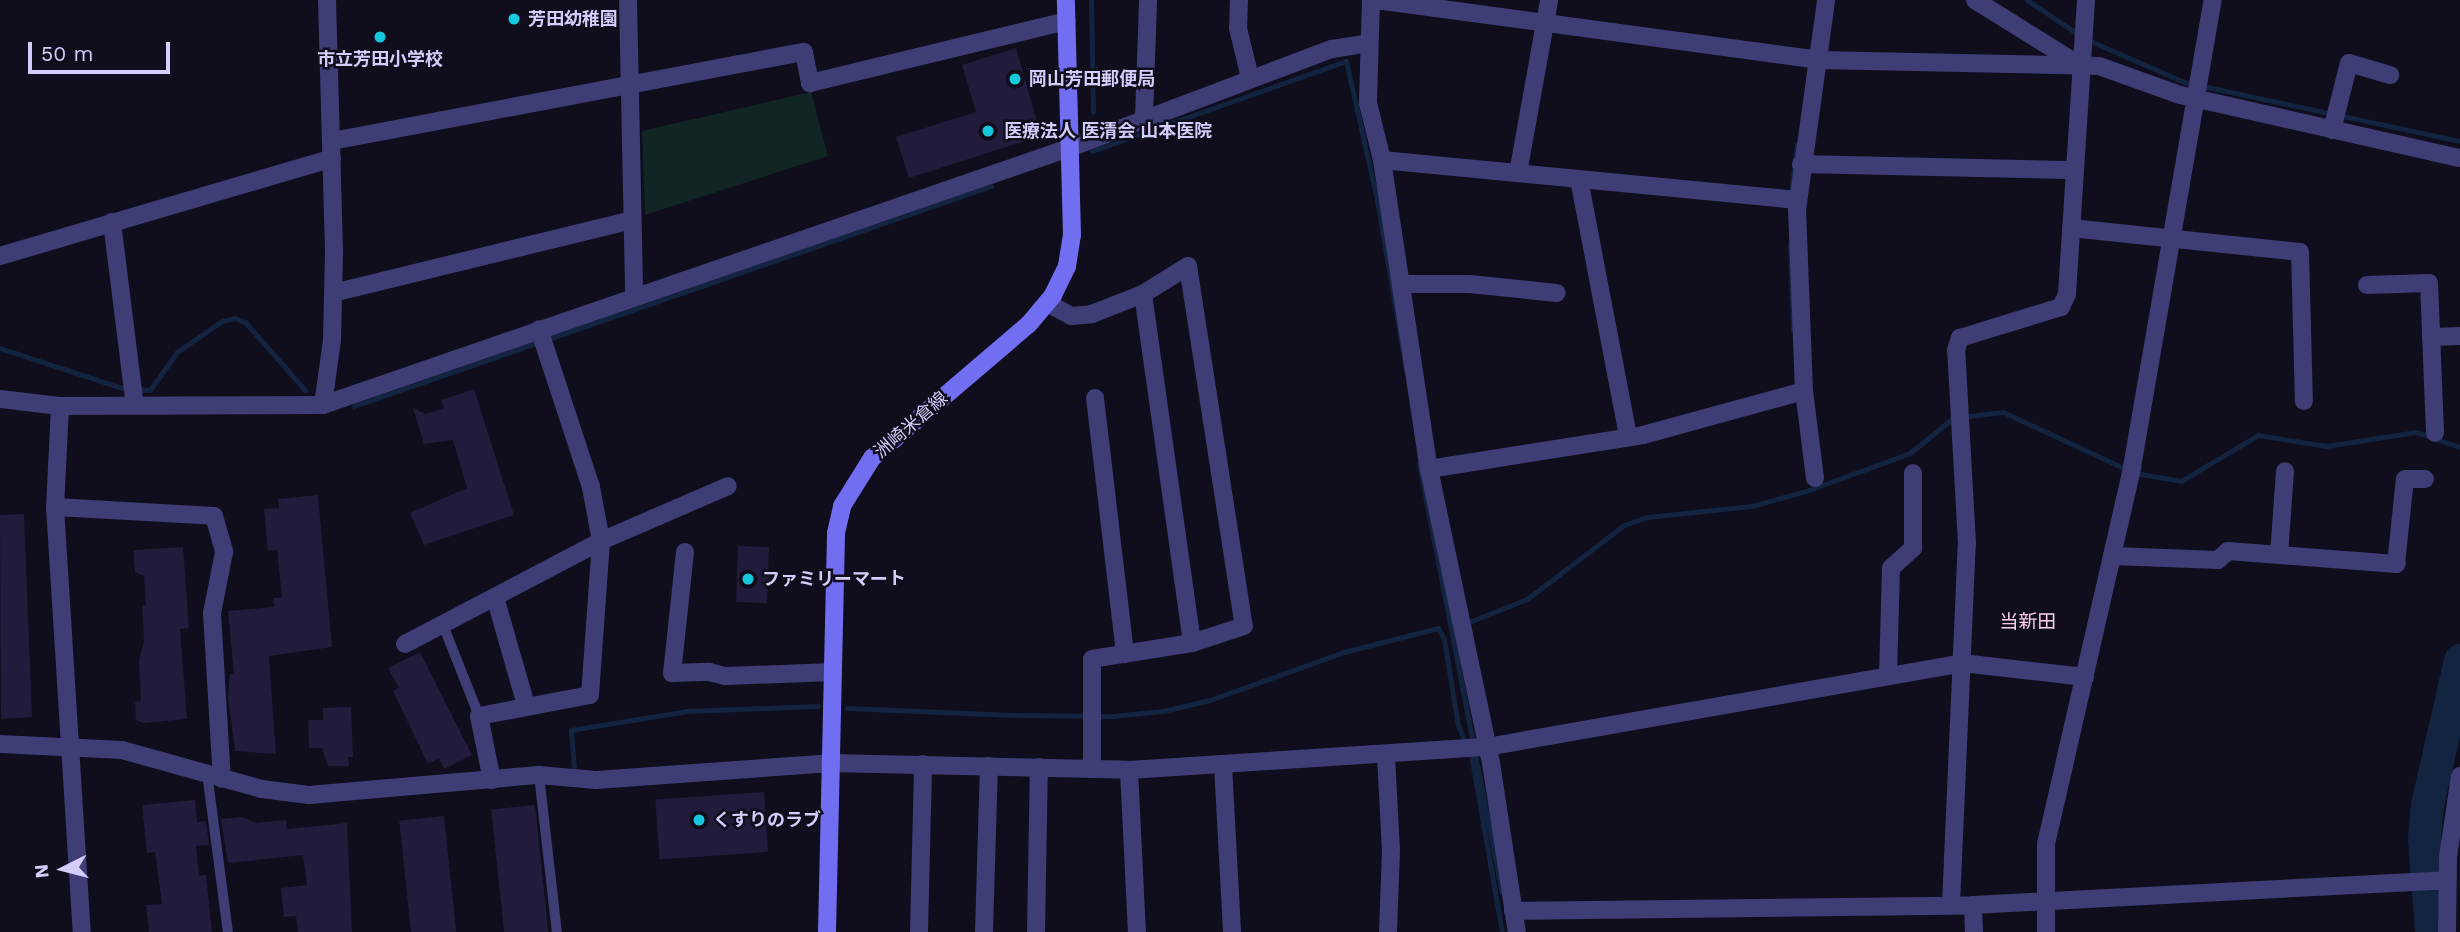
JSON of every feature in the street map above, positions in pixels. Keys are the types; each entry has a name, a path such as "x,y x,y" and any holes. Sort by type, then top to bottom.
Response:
{"main road":[{"name":"洲崎米倉線","path":"827,932 836,533 842,506 856,480 892,439 1029,324 1047,303 1067,266 1083,142 1066,0"}],"street":[{"path":"323,405 333,293 327,0"},
{"path":"628,0 634,296"},
{"path":"1144,117 1148,0"},
{"path":"1239,0 1238,27 1250,78"},
{"path":"1517,932 1478,748 1460,625 1429,469 1382,160 1367,103 1368,43 1374,0 1545,26 1813,60 2099,66 2197,88 2332,127 2460,158"},
{"path":"1518,173 1549,0"},
{"path":"1815,478 1799,392 1793,200 1801,164 1813,60 1826,0"},
{"path":"1975,0 2081,66"},
{"path":"1951,905 1967,544 1956,350 1960,338 2061,307 2067,294 2086,0"},
{"path":"2046,932 2046,844 2131,472 2213,0"},
{"path":"0,256 332,149 804,52 810,83 1067,21"},
{"path":"0,399 60,406 134,396 323,405 541,337 634,296 1083,142 1332,49 1368,43"},
{"path":"2332,127 2349,63 2390,75"},
{"path":"1382,160 1793,200"},
{"path":"1801,164 2074,170"},
{"path":"1580,178 1628,437"},
{"path":"333,293 632,220"},
{"path":"112,222 134,396"},
{"path":"2071,229 2172,237 2300,252 2304,401"},
{"path":"1047,303 1071,316 1092,314 1143,294 1188,266 1244,626 1192,643 1092,659 1092,769"},
{"path":"2367,285 2429,283 2435,433"},
{"path":"1401,284 1470,284 1557,293"},
{"path":"1143,294 1192,643"},
{"path":"2431,337 2460,336"},
{"path":"492,780 479,716 590,695 601,541 591,487 541,337"},
{"path":"1429,469 1628,437 1799,392"},
{"path":"1095,398 1125,654"},
{"path":"60,406 55,507 67,747 82,932"},
{"path":"2279,555 2285,471"},
{"path":"1888,676 1891,568 1913,548 1913,472"},
{"path":"2113,555 2218,560 2228,551 2396,564 2405,478 2425,479"},
{"path":"405,645 601,541 727,486"},
{"path":"55,507 214,516 224,552 212,613 215,776"},
{"path":"685,552 672,673 725,676 832,672"},
{"path":"495,597 526,705"},
{"path":"0,744 67,747 156,756 215,776 309,795 539,775 596,780 831,763 1129,770 1387,756 1478,748 1962,663 2085,677"},
{"path":"1387,756 1391,850 1388,932"},
{"path":"919,932 923,764"},
{"path":"1223,765 1232,932"},
{"path":"984,932 989,766"},
{"path":"1036,932 1039,767"},
{"path":"1129,770 1137,932"},
{"path":"2447,932 2443,880 2460,776"},
{"path":"1513,911 1973,905 2443,880"},
{"path":"1973,905 1974,932"}],"lane":[{"path":"443,625 479,716"},
{"path":"539,775 557,932"},
{"path":"215,776 228,932"}],"green space":[{"path":"811,92 828,156 645,215 642,131"}],"building":[{"path":"1016,48 1041,136 909,178 896,137 976,112 962,65"},
{"path":"474,389 514,515 424,545 410,513 467,488 453,440 424,444 413,408 425,414 444,408 441,400"},
{"path":"318,495 332,647 269,656 276,754 235,751 228,697 230,674 234,674 228,611 274,607 273,598 282,598 277,550 268,550 264,509 279,508 278,499"},
{"path":"24,514 32,717 1,719 0,515"},
{"path":"738,546 769,547 767,603 736,602"},
{"path":"183,547 189,628 180,629 187,719 143,723 136,720 135,702 141,701 139,660 144,641 142,605 146,605 144,576 135,572 133,550"},
{"path":"420,652 472,755 444,769 439,758 428,764 393,691 399,688 388,668"},
{"path":"351,707 353,757 348,757 349,766 328,766 322,748 309,748 308,720 323,720 323,708"},
{"path":"764,792 768,852 659,859 655,800"},
{"path":"195,800 197,822 206,821 209,845 196,846 199,876 206,875 212,932 149,932 146,905 162,904 155,852 147,853 142,805"},
{"path":"535,805 548,932 504,932 491,810"},
{"path":"444,816 456,932 411,932 399,821"},
{"path":"242,817 256,823 286,820 287,829 347,823 352,932 298,932 296,916 284,917 281,888 307,885 303,855 228,863 221,819"}],"waterway":[{"path":"1091,0 1093,112"},
{"path":"2027,0 2079,35"},
{"path":"2088,40 2184,82 2460,141"},
{"path":"1092,151 1346,61 1377,200 1406,370"},
{"path":"1791,194 1797,144"},
{"path":"354,406 991,186"},
{"path":"1790,245 1793,330"},
{"path":"0,348 122,388 150,390 177,352 222,321 235,318 245,322 305,390"},
{"path":"1464,624 1527,599 1624,525 1647,517 1752,506 1809,490 1910,453 1953,418 2003,412 2126,469"},
{"path":"2135,473 2181,481 2258,435 2326,446 2416,432 2460,447"},
{"path":"1419,463 1502,892"},
{"path":"847,708 1112,716 1163,711 1210,700 1344,652 1438,628 1444,639 1458,725 1472,760 1502,932"},
{"path":"2431,932 2424,838 2427,804 2460,660"},
{"path":"574,767 571,730 687,711 818,706"}],"place":[{"name":"芳田幼稚園","path":"514,19"},
{"name":"市立芳田小学校","path":"380,37"},
{"name":"岡山芳田郵便局","path":"1015,79"},
{"name":"医療法人 医清会 山本医院","path":"988,131"},
{"name":"ファミリーマート","path":"748,579"},
{"name":"くすりのラブ","path":"699,820"}],"district":[{"name":"当新田","path":"2028,622"}]}
